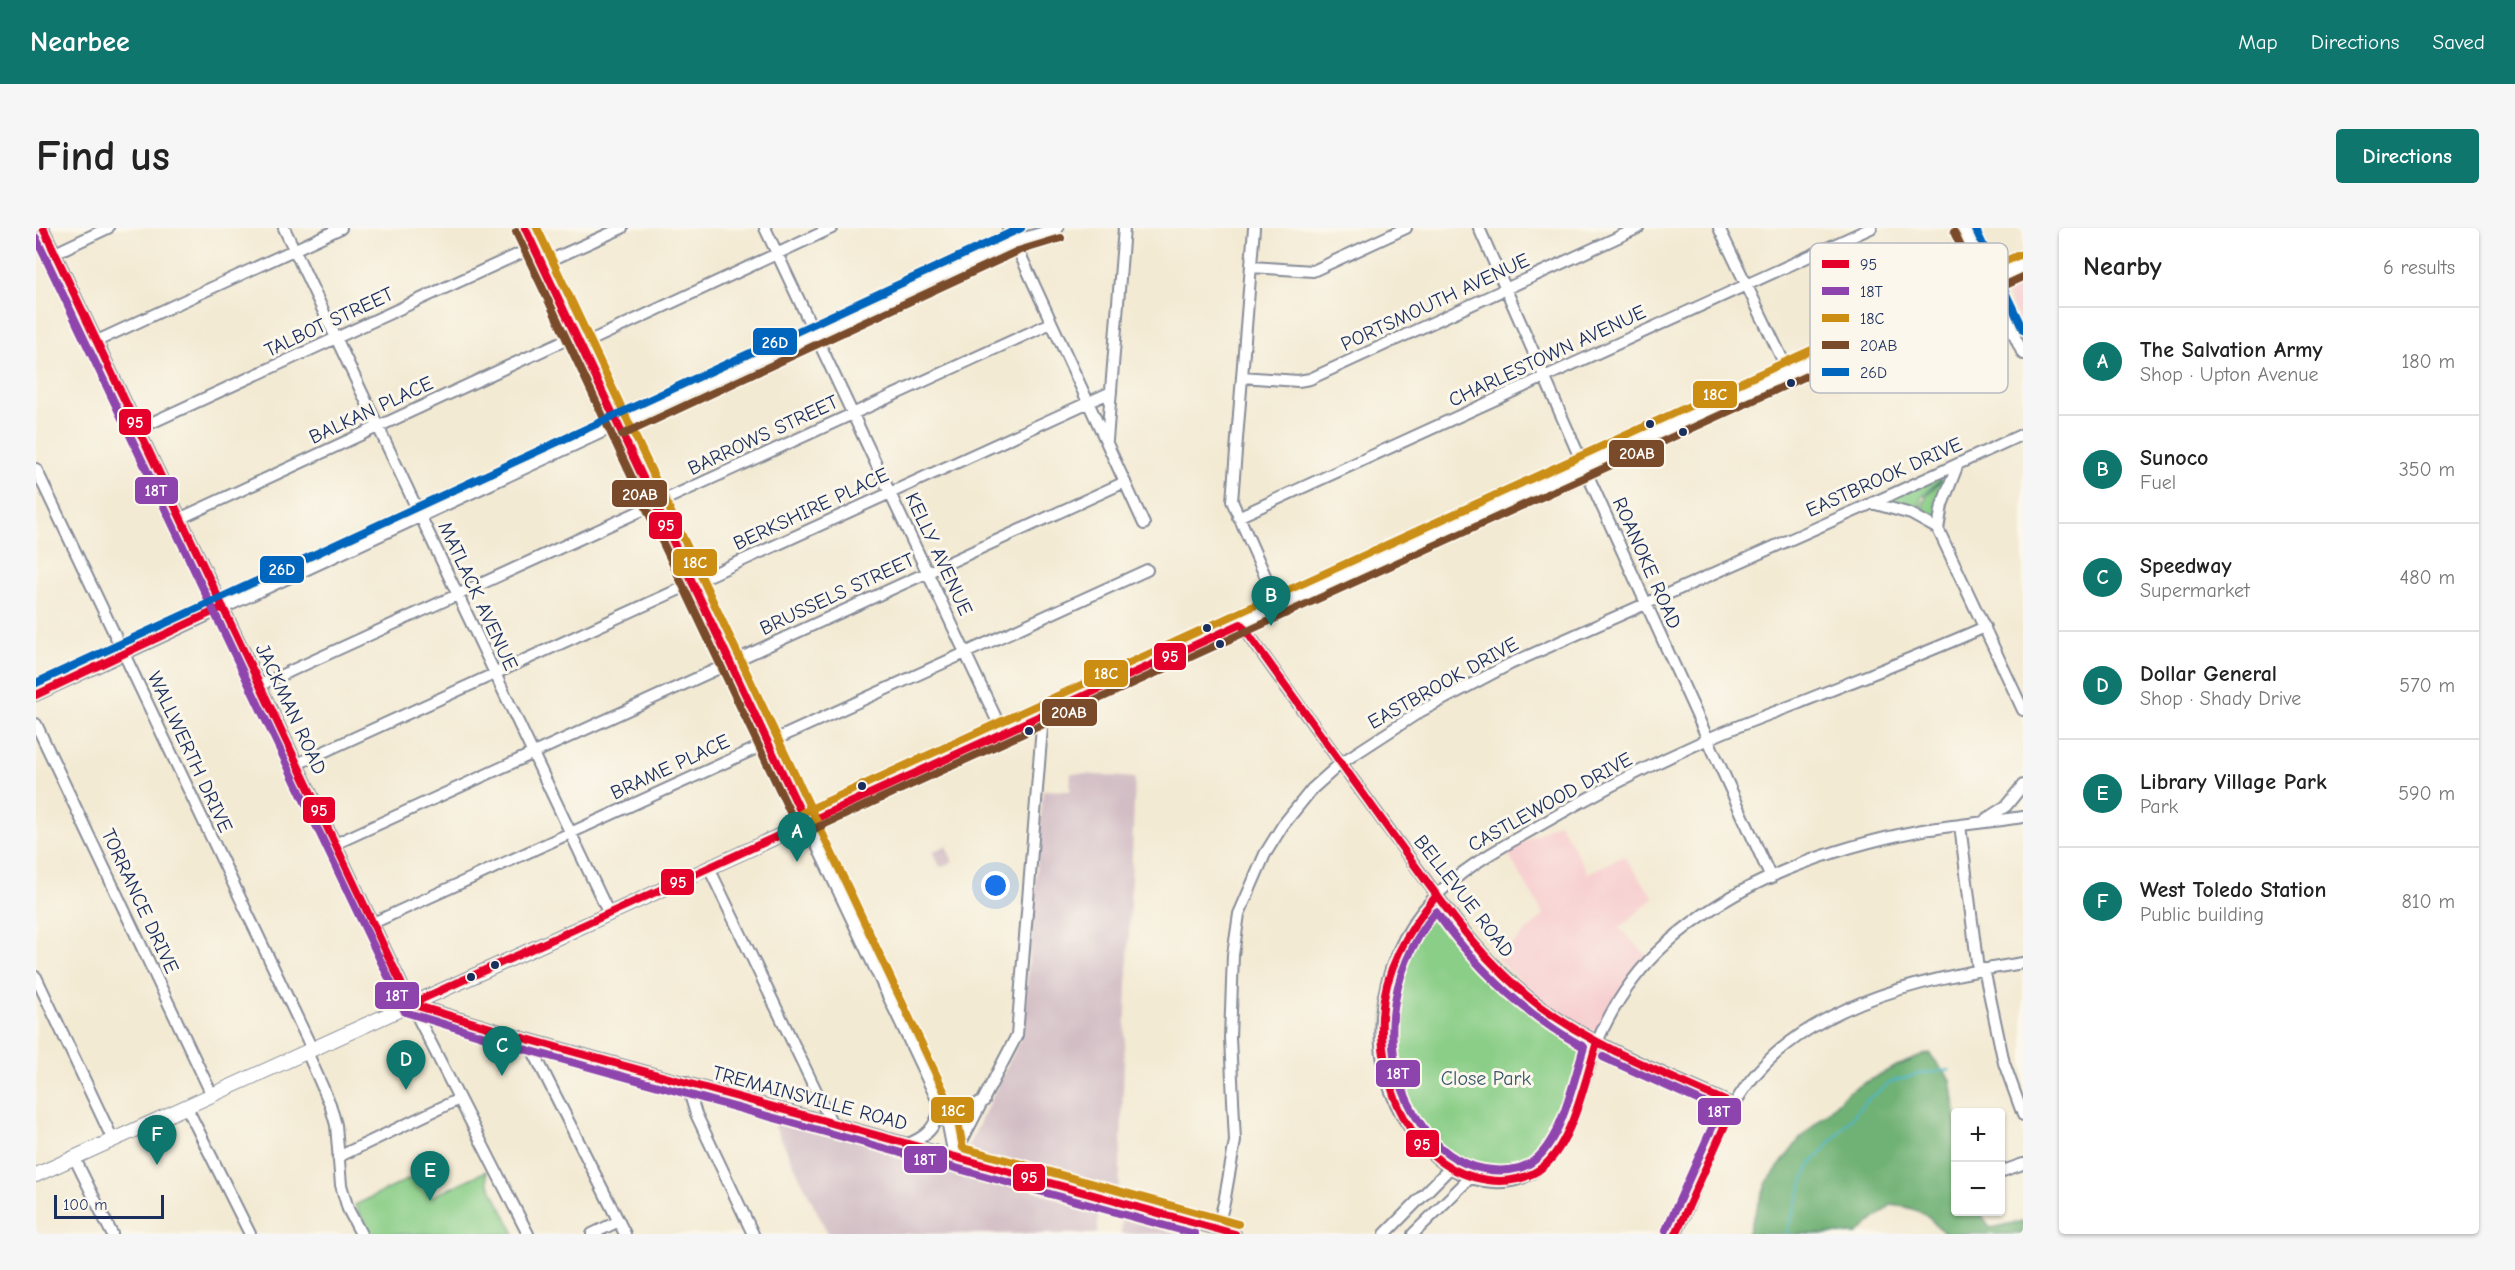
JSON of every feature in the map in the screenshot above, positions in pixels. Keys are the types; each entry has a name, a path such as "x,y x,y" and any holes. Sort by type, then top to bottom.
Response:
{"main road":[{"path":"2008,271 2023,265"},
{"path":"36,1175 1810,363"}],"street":[{"name":"JACKMAN ROAD","path":"43,228 411,1004 528,1234"},
{"path":"55,253 108,228"},
{"name":"MATLACK AVENUE","path":"284,228 609,914"},
{"path":"97,341 341,228"},
{"path":"525,228 943,1113 954,1156"},
{"path":"542,264 622,228"},
{"name":"KELLY AVENUE","path":"765,228 1003,733"},
{"name":"BALKAN PLACE","path":"181,518 378,427 832,228"},
{"path":"1008,228 1144,524"},
{"path":"36,695 1014,241 1058,228"},
{"path":"1107,442 1124,228"},
{"path":"1254,228 1232,501 1279,607"},
{"path":"1251,267 1313,271 1406,228"},
{"name":"ROANOKE ROAD","path":"1479,228 1544,378 1771,878"},
{"name":"PORTSMOUTH AVENUE","path":"1242,377 1298,381 1311,379 1638,228"},
{"path":"1719,228 1789,373"},
{"name":"CHARLESTOWN AVENUE","path":"1838,243 1871,228"},
{"path":"1963,228 1970,243"},
{"name":"TALBOT STREET","path":"138,429 534,247"},
{"name":"CHARLESTOWN AVENUE","path":"1238,517 1810,256"},
{"path":"2008,322 2023,354"},
{"name":"BARROWS STREET","path":"260,685 1051,323"},
{"name":"BERKSHIRE PLACE","path":"297,764 1111,392"},
{"name":"EASTBROOK DRIVE","path":"1217,1229 1235,1141 1230,1038 1233,955 1239,914 1265,854 1283,825 1312,789 1341,763 1431,706 1510,664 2023,434"},
{"path":"1958,464 1942,505 1938,529 2023,710"},
{"name":"WALLWERTH DRIVE","path":"36,469 309,1051 333,1112 343,1193 361,1234"},
{"name":"BRUSSELS STREET","path":"335,844 1125,482"},
{"path":"1872,503 1911,514 1938,529"},
{"name":"BRAME PLACE","path":"372,923 1147,570"},
{"name":"BELLEVUE ROAD","path":"1241,624 1437,895 1481,952 1519,989 1561,1021 1597,1041 1734,1105"},
{"name":"CASTLEWOOD DRIVE","path":"1466,1176 1450,1168 1431,1153 1406,1123 1392,1091 1381,1045 1382,1007 1389,971 1406,935 1437,895 1472,866 1511,841 1583,801 1708,738 1920,655 1985,627"},
{"path":"954,1156 1017,1035 1043,715"},
{"name":"TORRANCE DRIVE","path":"36,724 212,1095"},
{"path":"1979,823 2002,810 2023,785"},
{"path":"1413,1234 1466,1176 1512,1181 1528,1176 1544,1166 1554,1155 1560,1143 1597,1041 1624,991 1667,943 1709,911 1771,878 1812,861 1873,842 1960,825 2023,817"},
{"path":"1960,825 1981,970 2004,1063 2023,1115"},
{"path":"709,868 831,1122"},
{"path":"1676,1234 1734,1105 1778,1053 1824,1021 1893,993 1981,970 2023,963"},
{"path":"36,977 113,1140"},
{"name":"TREMAINSVILLE ROAD","path":"411,1004 527,1039 1235,1234"},
{"path":"527,1039 626,1234"},
{"path":"686,1082 696,1114 753,1234"},
{"path":"338,1157 459,1099"},
{"path":"908,1144 922,1138 932,1130 943,1113 978,1106 984,1101"},
{"path":"186,1106 250,1234"},
{"path":"74,1157 112,1234"},
{"path":"2005,1171 2023,1164"},
{"path":"1385,1234 1450,1168"},
{"path":"592,1234 619,1221"}],"shaded area":[{"path":"2023,275 2023,330 2008,298 2008,282"},
{"path":"1071,773 1135,778 1119,1194 965,1153 1023,1033 1043,790 1070,791"},
{"path":"1559,822 1588,873 1624,856 1654,898 1619,928 1647,955 1594,1033 1545,1004 1497,959 1544,915 1506,851"},
{"path":"946,846 953,862 940,867 933,851"},
{"path":"767,1110 960,1163 1098,1214 1097,1234 828,1234"},
{"path":"1122,1219 1180,1234 1121,1234"}],"green space":[{"path":"1940,476 1941,479 1921,497 1921,515 1891,501 1892,497"},
{"path":"1942,480 1946,483 1936,524 1923,516 1924,501 1925,496"},
{"name":"Close Park","path":"1436,904 1466,939 1591,1045 1575,1100 1558,1140 1538,1163 1525,1171 1494,1176 1479,1174 1449,1162 1436,1153 1418,1133 1402,1109 1391,1085 1384,1040 1385,1008 1389,986 1402,947 1431,906"},
{"path":"1929,1053 1951,1080 1955,1108 1951,1108 1951,1216 1982,1216 1990,1228 2023,1221 2023,1234 1945,1234 1921,1213 1891,1205 1857,1234 1747,1234 1767,1182 1799,1140 1849,1091 1894,1067"},
{"path":"486,1171 488,1182 515,1234 370,1234 355,1205 419,1174 431,1197"}],"waterway":[{"path":"1786,1234 1808,1168 1868,1099 1891,1082 1918,1074 1950,1070"}],"transit line":[{"name":"95","path":"43,228 411,1004"},
{"name":"95","path":"525,228 806,823"},
{"name":"18C","path":"537,228 950,1104 958,1122 963,1148 1238,1224"},
{"name":"26D","path":"36,683 1021,228"},
{"name":"26D","path":"1975,228 1982,243"},
{"name":"20AB","path":"516,232 797,827 805,833 1810,374"},
{"name":"20AB","path":"1954,232 1959,243"},
{"name":"18T","path":"36,238 405,1012 524,1049 1195,1234"},
{"name":"20AB","path":"622,435 1018,251 1061,238"},
{"name":"18C","path":"2008,260 2019,255"},
{"name":"20AB","path":"2008,284 2023,277"},
{"name":"26D","path":"2008,298 2023,330"},
{"name":"18C","path":"802,813 1810,351"},
{"name":"95","path":"36,695 223,607"},
{"name":"95","path":"411,1004 1241,624 1460,926 1497,969 1540,1006 1586,1035 1634,1060 1734,1105 1676,1234"},
{"name":"95","path":"1437,895 1416,922 1399,952 1387,983 1382,1017 1387,1070 1394,1096 1405,1120 1420,1142 1439,1160 1462,1173 1495,1181 1518,1179 1544,1166 1554,1155 1571,1125 1597,1042"},
{"name":"18T","path":"1436,912 1467,952 1502,988 1541,1020 1584,1047 1566,1106 1553,1136 1536,1159 1524,1166 1505,1170 1484,1169 1455,1158 1432,1139 1406,1097 1397,1071 1393,1043 1393,1015 1398,988 1407,961 1419,936 1436,912"},
{"name":"95","path":"411,1004 527,1039 1235,1234"},
{"name":"18T","path":"1603,1057 1720,1110 1666,1230"}],"place":[{"name":"Sunoco","path":"1271,626"},
{"name":"The Salvation Army","path":"797,862"},
{"name":"Speedway","path":"502,1076"},
{"name":"Dollar General","path":"406,1090"},
{"name":"West Toledo Station","path":"157,1165"},
{"name":"Library Village Park","path":"430,1201"}]}
